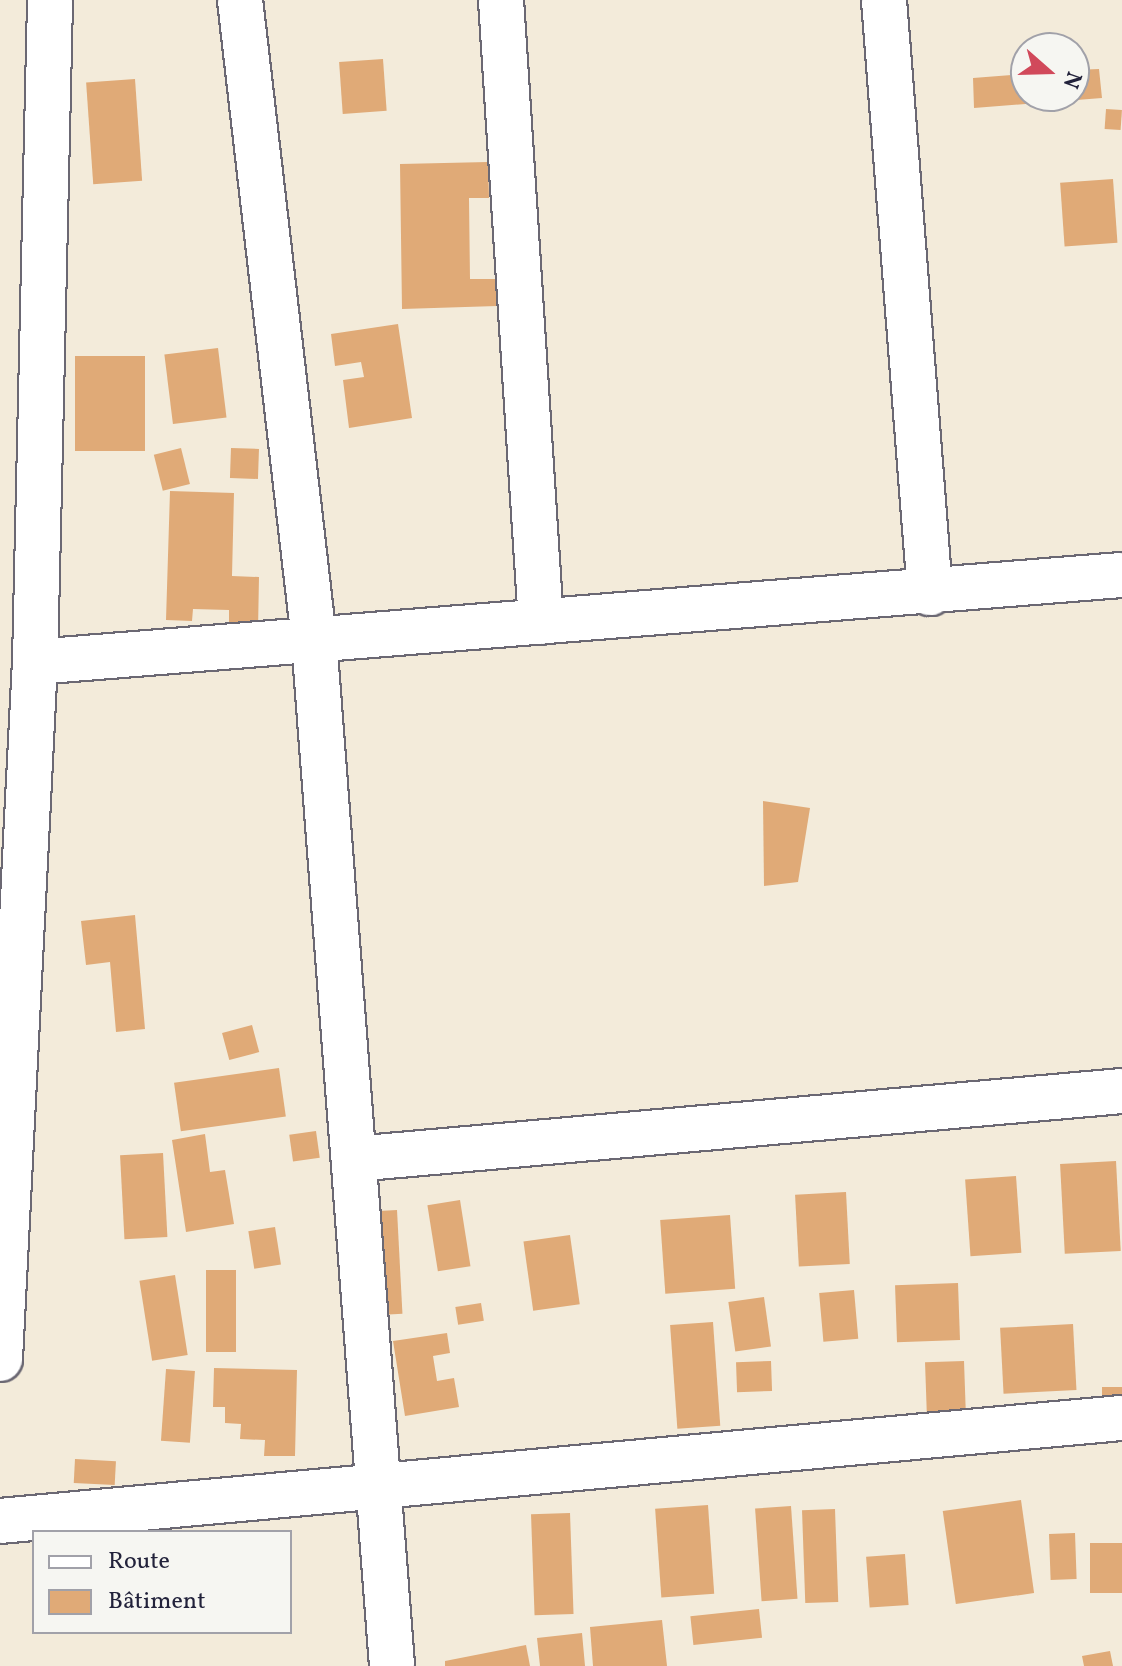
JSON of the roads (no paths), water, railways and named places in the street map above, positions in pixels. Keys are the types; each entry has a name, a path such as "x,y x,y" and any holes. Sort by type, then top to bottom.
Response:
{"street":[{"path":"0,1359 10,964 35,662 50,0"},
{"path":"240,0 314,640 392,1666"},
{"path":"501,0 541,622"},
{"path":"884,0 930,593"},
{"path":"35,662 930,593 1122,575"},
{"path":"354,1159 1122,1091"},
{"path":"0,1521 1122,1418"}]}
